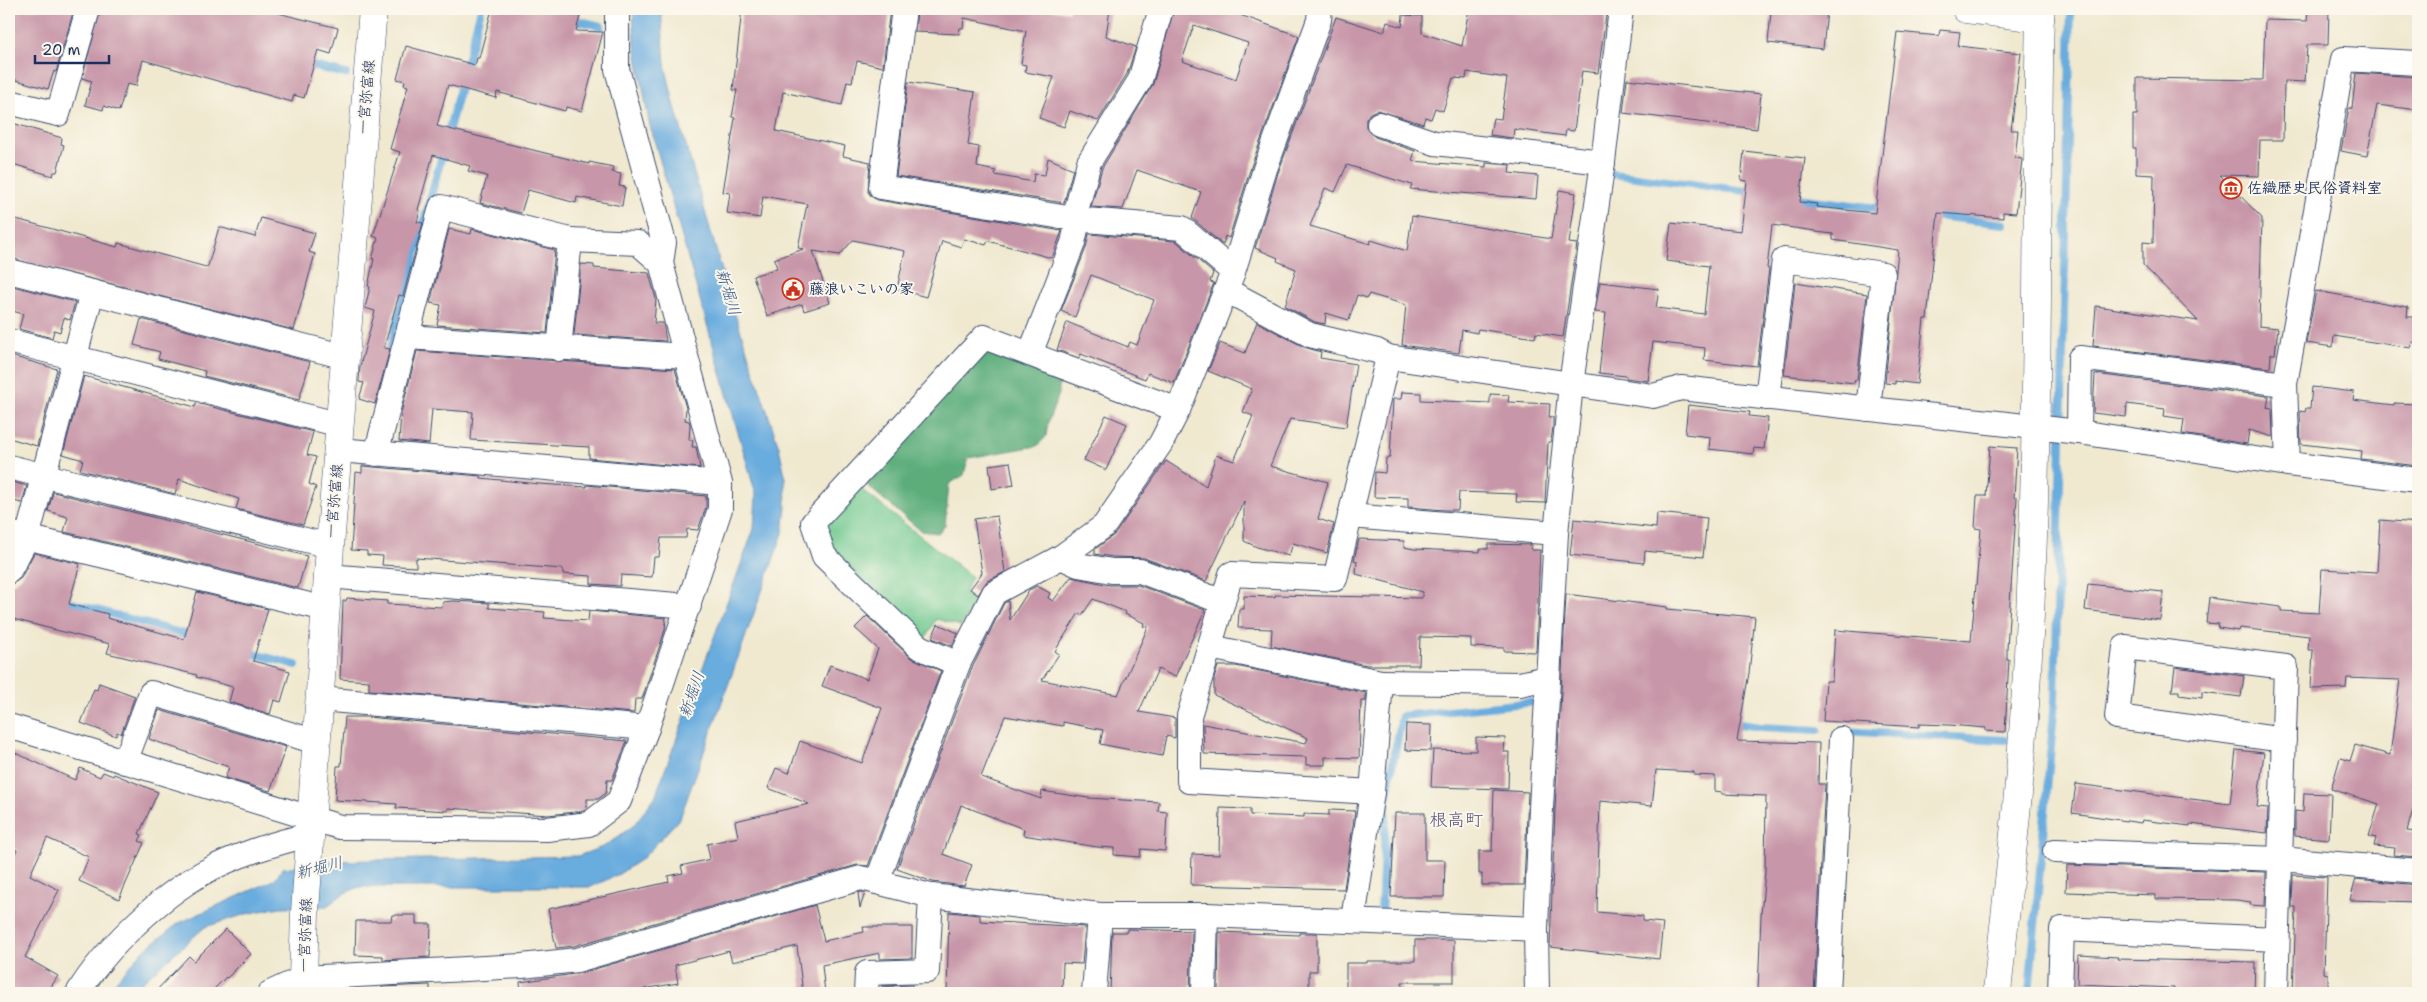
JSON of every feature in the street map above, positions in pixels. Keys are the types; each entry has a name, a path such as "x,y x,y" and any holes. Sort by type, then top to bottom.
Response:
{"street":[{"path":"9,102 58,114 88,9"},
{"name":"一宮弥富線","path":"305,986 305,912 330,546 373,9"},
{"path":"78,993 93,969 167,897 204,873 268,846 340,827 547,829 589,824 619,801 647,728 720,509 720,483 661,263 664,243 617,70 617,9"},
{"path":"904,9 881,187 1076,219 1182,228 1230,281 1310,335 1377,351 1388,357 1653,396 1681,388 2075,432 2288,464 2418,480"},
{"path":"1030,354 1072,243 1089,162 1140,80 1160,9"},
{"path":"877,882 958,664 994,593 1061,557 1104,526 1161,443 1178,410 1230,281 1265,169 1319,20 1320,9"},
{"path":"1537,993 1536,929 1546,678 1556,533 1570,384 1603,162 1621,9"},
{"path":"1966,9 2040,13 2040,428 2022,748 1997,993"},
{"path":"2288,464 2285,384 2343,59 2418,63"},
{"path":"1380,124 1435,143 1603,162"},
{"path":"376,454 442,207 570,240 638,243 661,263"},
{"path":"559,349 570,240"},
{"path":"1767,398 1784,260 1883,274 1868,409"},
{"path":"9,271 346,357"},
{"path":"9,571 18,535 43,476 92,292"},
{"path":"408,337 559,349 685,356"},
{"path":"958,664 918,647 824,556 813,523 984,337 1178,410"},
{"path":"9,340 340,438 376,454 720,483"},
{"path":"1372,792 1189,781 1189,716 1231,574 1335,579 1388,357"},
{"path":"2075,432 2080,358 2285,384"},
{"path":"9,467 330,546"},
{"path":"1350,516 1556,533"},
{"path":"18,535 326,609"},
{"path":"1061,557 1078,565 1112,571 1140,571 1223,602"},
{"path":"328,576 689,606"},
{"path":"1210,646 1381,682 1520,684 1546,678"},
{"path":"2276,993 2277,939 2284,740 2286,667 2125,647 2117,717 2284,740"},
{"path":"1353,920 1372,792 1381,682"},
{"path":"125,762 152,693 317,742"},
{"path":"320,699 647,728"},
{"path":"9,726 125,762 310,834"},
{"path":"1828,993 1841,739"},
{"path":"2055,850 2280,859 2418,871"},
{"path":"270,993 305,986 577,960 861,878 931,896 1100,915 1206,915 1536,929"},
{"path":"866,993 867,973 927,971 931,896"},
{"path":"1094,993 1100,915"},
{"path":"1204,993 1206,915"},
{"path":"2060,993 2062,930 2277,939"}],"green space":[{"path":"995,351 1059,376 1059,394 1048,422 1046,437 1037,446 968,458 964,475 949,484 945,526 938,533 921,531 863,482 980,354"},
{"path":"857,486 972,577 964,593 976,602 961,626 936,619 922,644 830,557 824,520"}],"water":[{"name":"新堀川","path":"633,9 661,9 665,64 673,100 731,302 779,447 785,475 786,506 783,533 680,818 643,858 619,874 591,887 359,887 343,894 327,906 280,907 246,914 205,927 144,980 135,993 105,993 143,951 179,923 274,880 283,868 331,861 578,856 605,846 633,826 655,797 754,529 756,495 649,122 635,45"}],"building":[{"path":"9,9 74,9 56,72 54,71 48,89 9,78"},
{"path":"101,9 262,9 338,28 331,54 318,50 304,98 294,95 292,102 143,60 136,86 127,84 119,111 104,106 103,110 85,105 92,81 82,78"},
{"path":"492,9 582,9 576,31 603,32 582,111 566,107 565,111 497,92 496,98 448,85 437,126 589,164 589,162 613,167 612,172 621,174 619,186 625,187 622,206 577,197 576,203 528,190 521,213 480,203 487,176 468,171 470,166 433,155 418,210 420,211 417,222 423,223 403,296 399,295 384,348 390,349 375,404 359,399 364,383 359,382 360,366 375,311 365,308 374,259 372,259 378,238 373,236 400,152 390,149 408,86 404,85 405,81 397,79 406,46 475,65 477,58 479,58"},
{"path":"742,9 890,9 883,67 857,61 852,82 847,81 842,105 783,92 776,131 845,146 843,156 870,162 868,192 878,200 1062,231 1052,258 988,241 986,245 964,239 961,247 942,241 926,297 897,289 905,251 853,240 840,255 813,251 830,303 804,311 802,304 767,316 753,276 777,268 774,259 804,249 798,248 807,204 763,196 760,218 727,213 730,193 723,192 735,118 732,117 737,90 733,90"},
{"path":"917,9 1045,9 1069,12 1069,9 1110,9 1106,36 1136,47 1127,74 1098,121 1070,111 1064,127 1039,118 1054,77 1025,72 1026,65 1021,64 1026,31 964,18 963,28 960,28 959,34 915,32"},
{"path":"1174,9 1242,9 1240,15 1299,36 1252,164 1229,238 1225,236 1223,245 1192,218 1201,192 1137,170 1123,209 1091,207 1102,168 1153,84","holes":["1194,25 1248,43 1236,79 1182,61"]},
{"path":"1469,9 1607,9 1598,73 1582,71 1574,131 1566,130 1565,136 1514,129 1513,138 1490,135 1493,118 1501,119 1507,78 1467,72 1466,79 1453,78 1443,111 1435,108 1431,119 1425,117 1423,124 1377,110 1370,113 1366,119 1366,127 1375,137 1415,151 1412,161 1486,167 1486,163 1510,165 1509,173 1538,176 1536,199 1410,189 1412,185 1347,165 1335,192 1325,188 1310,226 1370,244 1371,240 1407,251 1412,216 1551,239 1559,190 1576,193 1569,243 1577,244 1563,337 1536,333 1535,338 1478,329 1477,333 1462,330 1459,353 1402,345 1406,305 1369,294 1367,298 1357,295 1349,320 1326,313 1325,324 1315,322 1285,306 1296,269 1277,261 1278,258 1255,248 1278,173 1336,17 1384,32 1387,22 1402,27 1403,15 1422,16 1422,33 1462,46"},
{"path":"1796,9 1827,11 1823,49 1768,43 1771,12 1795,15"},
{"path":"2308,9 2329,9 2328,45 2307,45 2305,82 2284,81 2283,140 2260,140 2259,176 2220,175 2262,218 2259,326 2278,328 2275,354 2271,354 2270,368 2093,346 2096,306 2198,321 2143,265 2143,242 2153,243 2154,175 2136,174 2136,148 2133,148 2133,115 2137,115 2137,78 2263,80 2265,20 2307,21"},
{"path":"1940,30 1960,32 1958,46 2021,53 2011,130 2018,130 2015,158 2022,159 2016,213 2003,212 2003,218 1938,213 1927,319 1924,319 1917,384 1895,381 1895,384 1885,383 1898,250 1833,240 1833,234 1772,225 1767,268 1769,269 1757,366 1704,360 1705,348 1653,342 1648,381 1599,373 1606,313 1595,312 1600,282 1659,289 1656,308 1704,314 1709,266 1666,261 1671,223 1741,231 1747,181 1741,180 1744,151 1805,158 1800,202 1817,204 1816,207 1875,213 1897,32 1939,36"},
{"path":"2356,73 2418,77 2418,110 2377,105 2367,156 2341,151 2349,108 2352,108"},
{"path":"1627,79 1761,94 1757,129 1623,113"},
{"path":"908,82 975,92 968,145 979,147 977,167 996,171 995,175 1033,182 1034,174 1045,175 1048,158 1073,169 1064,203 896,176"},
{"path":"9,122 62,138 61,144 64,145 57,172 54,172 53,176 9,163"},
{"path":"9,217 117,247 118,243 206,267 208,266 219,227 255,237 261,218 315,233 309,252 315,254 294,330 9,258"},
{"path":"449,229 471,234 472,229 555,250 547,333 437,325 441,305 430,303"},
{"path":"1089,234 1176,241 1213,273 1210,282 1214,283 1174,383 1148,373 1145,379 1081,354 1079,358 1057,350 1067,322 1128,347 1130,342 1137,345 1154,300 1091,275 1075,317 1061,311 1086,248"},
{"path":"581,264 594,265 594,268 649,273 656,299 654,323 663,323 666,341 574,335"},
{"path":"1795,283 1867,294 1857,380 1854,383 1784,375"},
{"path":"9,285 75,302 70,320 64,318 60,332 54,330 52,338 19,329 23,314 9,310"},
{"path":"2316,291 2408,307 2407,317 2418,317 2418,342 2412,342 2411,348 2334,336 2333,347 2306,343"},
{"path":"141,319 310,362 299,400 204,376 205,371 158,359 160,352 134,345"},
{"path":"1257,322 1304,347 1321,352 1320,358 1356,364 1346,427 1290,419 1270,466 1328,482 1318,519 1334,524 1327,553 1293,543 1289,556 1257,547 1244,541 1244,501 1206,581 1144,558 1113,557 1095,554 1095,549 1115,534 1166,461 1206,486 1216,455 1234,461 1253,416 1243,412 1252,389 1208,371 1220,343 1245,353"},
{"path":"417,351 675,369 686,408 685,420 689,421 690,424 689,440 693,440 692,447 696,447 700,468 589,458 589,447 471,440 473,412 432,409 429,444 399,441 401,413"},
{"path":"11,356 57,369 37,446 9,438 9,363"},
{"path":"2095,374 2269,396 2267,408 2272,409 2273,437 2249,430 2247,444 2182,434 2184,419 2164,416 2165,409 2127,404 2126,417 2093,413"},
{"path":"84,376 195,407 196,403 313,432 307,455 316,457 309,484 316,487 303,525 236,509 239,499 179,479 175,494 80,470 83,460 63,454"},
{"path":"2312,387 2354,392 2353,400 2394,405 2394,403 2418,404 2418,466 2361,459 2362,451 2301,444 2300,411 2305,412 2306,408 2310,408"},
{"path":"1402,392 1421,393 1421,400 1490,403 1490,394 1509,395 1508,402 1550,404 1549,417 1553,417 1553,426 1551,442 1548,442 1545,503 1516,502 1517,494 1459,492 1458,510 1445,510 1408,507 1408,498 1374,497 1375,472 1385,473 1386,458 1390,458 1393,399 1401,399"},
{"path":"1688,405 1750,412 1749,416 1768,418 1764,449 1754,448 1753,454 1709,449 1710,437 1685,434"},
{"path":"1106,415 1127,424 1106,470 1084,460"},
{"path":"1990,446 2017,448 2014,498 2017,498 2007,648 2007,659 2009,659 2005,732 1986,731 1986,728 1949,725 1919,724 1919,727 1823,721 1826,681 1832,681 1835,630 1971,641 1981,529 1975,528 1977,496 1986,496"},
{"path":"1010,462 1014,485 992,489 989,465"},
{"path":"362,466 481,476 481,478 539,484 587,487 587,485 706,496 706,507 698,530 687,529 686,538 661,538 659,557 654,557 652,577 621,575 620,586 591,584 591,576 563,574 563,569 416,558 416,567 382,565 383,556 367,555 367,551 351,550 356,472 362,473"},
{"path":"9,481 27,486 22,503 9,500"},
{"path":"53,492 307,556 298,588 64,532 68,517 48,511"},
{"path":"1657,513 1707,518 1703,557 1645,551 1644,563 1570,555 1574,519 1656,528"},
{"path":"997,516 1005,572 987,581 978,595 970,589 982,573 974,519"},
{"path":"2380,520 2418,523 2418,770 2412,790 2418,792 2407,831 2418,832 2418,857 2394,855 2395,848 2374,846 2376,838 2369,836 2379,804 2331,789 2340,758 2350,761 2355,745 2390,755 2400,680 2347,678 2346,688 2311,689 2313,650 2308,650 2309,636 2240,628 2239,631 2218,628 2219,624 2206,623 2209,598 2281,607 2281,611 2319,613 2322,569 2377,572"},
{"path":"1359,539 1404,541 1404,547 1414,549 1480,552 1480,549 1488,549 1488,544 1532,545 1531,550 1540,550 1536,652 1504,651 1504,648 1471,647 1471,638 1420,637 1419,665 1367,665 1271,646 1272,629 1238,628 1239,609 1244,609 1244,596 1422,598 1423,592 1356,574 1357,561 1354,560"},
{"path":"34,553 80,564 69,604 108,614 107,618 184,639 197,592 268,609 253,661 290,671 281,702 274,700 270,714 229,702 233,687 196,677 197,675 107,653 110,644 9,618 9,586 21,578"},
{"path":"1071,577 1110,585 1138,585 1205,610 1175,677 1158,669 1139,712 1175,718 1175,738 1166,736 1162,756 1100,744 1103,730 1063,722 1063,726 1005,716 981,777 1041,799 1042,791 1088,798 1159,802 1158,811 1167,812 1165,851 1141,849 1140,857 1114,855 1114,848 1023,835 1024,829 961,805 943,854 972,865 964,886 933,882 897,869 971,670 1004,603 1008,601 1010,620 1029,590 1037,586 1050,593 1048,598 1053,601","holes":["1093,599 1126,612 1125,614 1144,623 1143,626 1148,627 1118,695 1042,680 1059,654 1055,651 1079,613 1082,615"]},
{"path":"2088,584 2163,592 2160,620 2085,610"},
{"path":"1566,594 1667,607 1667,609 1755,617 1749,673 1737,741 1819,743 1818,784 1825,784 1814,993 1758,992 1765,872 1766,796 1722,794 1722,792 1715,791 1715,776 1694,775 1694,772 1656,770 1652,806 1600,801 1597,912 1643,916 1643,921 1663,923 1659,959 1550,947"},
{"path":"347,598 387,601 387,604 442,607 443,602 453,601 489,603 489,608 545,612 544,618 588,621 589,611 666,618 665,630 642,699 635,699 634,713 369,690 369,681 340,679 343,601 346,601"},
{"path":"867,616 910,657 941,671 868,866 857,865 574,946 556,948 548,909 669,882 668,876 683,873 681,866 710,859 707,844 738,837 735,821 809,804 768,788 776,768 789,773 800,741 862,763 882,708 822,686 830,665 867,679 878,649 855,628"},
{"path":"938,624 958,633 952,646 932,638"},
{"path":"1218,666 1236,666 1366,693 1366,701 1361,701 1359,758 1325,757 1325,765 1306,765 1306,757 1204,754 1203,724 1306,743 1308,738 1214,695 1214,679"},
{"path":"2175,667 2244,676 2241,697 2202,692 2202,698 2179,695 2179,691 2172,691"},
{"path":"99,683 135,696 121,734 117,732 116,736 81,723 94,689 97,690"},
{"path":"159,710 286,747 270,791 225,778 229,767 149,739"},
{"path":"345,717 367,717 627,741 612,780 607,780 606,793 598,799 587,799 587,808 584,811 548,815 448,808 448,811 396,808 397,804 335,800 337,766 341,766"},
{"path":"1406,724 1432,725 1431,751 1405,750"},
{"path":"1476,737 1505,738 1504,752 1509,752 1508,789 1431,787 1433,750 1476,751"},
{"path":"9,750 75,780 80,768 100,777 103,772 113,776 114,774 158,792 139,834 142,835 139,841 144,843 119,899 79,881 89,857 47,838 30,875 59,890 25,957 58,976 47,993 9,993 9,864 17,850 9,846"},
{"path":"2236,750 2264,753 2257,807 2268,808 2267,833 2142,820 2141,823 2072,813 2076,784 2230,804"},
{"path":"1494,790 1528,792 1524,885 1482,885 1482,874 1479,874 1479,851 1492,851"},
{"path":"2304,793 2331,794 2329,839 2295,836 2295,811 2303,812"},
{"path":"1220,808 1250,809 1250,815 1304,817 1304,814 1329,815 1329,810 1355,811 1344,889 1191,885 1192,854 1219,855"},
{"path":"1395,813 1425,813 1425,860 1445,860 1444,897 1391,897"},
{"path":"2067,865 2266,872 2265,906 2250,905 2251,902 2237,900 2156,899 2156,895 2066,892"},
{"path":"2293,875 2327,877 2324,973 2328,974 2328,993 2293,993 2296,907 2292,907"},
{"path":"2356,879 2418,885 2418,902 2350,900"},
{"path":"858,893 865,893 860,908"},
{"path":"815,905 824,941 864,932 863,927 912,927 912,958 880,959 880,953 822,965 825,993 803,993 797,946 732,962 729,951 675,965 678,983 644,989 644,993 521,993 520,982 581,973"},
{"path":"949,912 980,915 980,921 1085,927 1082,964 1063,963 1062,993 947,993"},
{"path":"392,915 416,915 416,924 431,924 430,957 383,960 383,956 355,955 356,921 391,921"},
{"path":"226,929 251,954 227,978 210,993 154,993 189,956 194,961"},
{"path":"1127,929 1192,931 1190,993 1110,993 1112,932 1127,932"},
{"path":"1219,932 1299,935 1299,933 1317,933 1317,971 1309,971 1309,991 1302,991 1302,993 1218,993"},
{"path":"1415,940 1454,940 1454,982 1402,982 1402,993 1382,993 1382,990 1346,990 1346,963 1415,961"},
{"path":"2078,955 2118,957 2117,959 2255,962 2254,992 2203,991 2203,993 2174,993 2174,988 2077,984"},
{"path":"430,985 430,993 382,993 382,987"},
{"path":"912,985 913,993 894,993 894,987 881,986"}],"waterway":[{"path":"376,402 481,9"},
{"path":"2029,993 2055,700 2071,9"},
{"path":"571,19 601,26"},
{"path":"305,64 346,74"},
{"path":"1612,174 1754,192"},
{"path":"1790,197 1885,209"},
{"path":"1929,215 2004,224"},
{"path":"61,600 195,637"},
{"path":"247,652 296,665"},
{"path":"1381,913 1387,793 1402,716 1535,702"},
{"path":"1732,723 1761,727 1818,730"},
{"path":"1842,731 2005,740"}],"place":[{"name":"佐織歴史民俗資料室","path":"2231,188"},
{"name":"藤浪いこいの家","path":"793,289"}],"district":[{"name":"根高町","path":"1456,820"}]}
